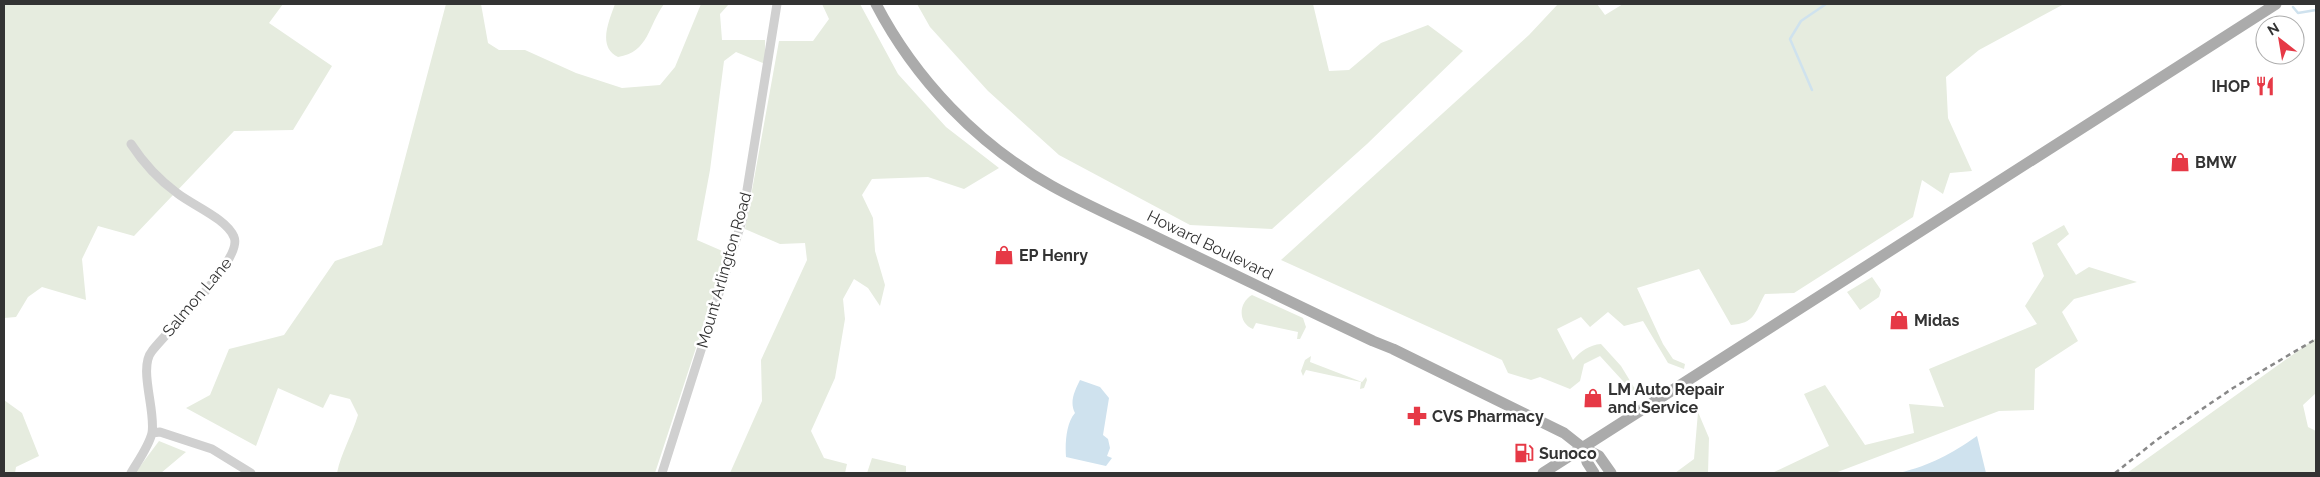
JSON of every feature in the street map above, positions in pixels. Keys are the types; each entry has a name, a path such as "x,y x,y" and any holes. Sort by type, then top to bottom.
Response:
{"main road":[{"name":"Howard Boulevard","path":"876,4 906,53 951,109 1006,157 1032,174 1146,232 1372,341 1393,349 1564,433 1583,448 1599,456 1611,473"},
{"path":"1543,473 2276,4"},
{"path":"1583,448 1586,462 1594,473"}],"street":[{"name":"Mount Arlington Road","path":"662,473 742,221 778,4"},
{"name":"Salmon Lane","path":"131,144 146,168 178,194 220,222 234,235 236,241 232,258 181,320 150,352 146,368 152,433"},
{"path":"131,473 152,433 160,432 212,449 251,473"}],"shaded area":[{"path":"4,4 283,4 269,23 332,66 293,130 234,131 134,236 98,226 82,259 86,300 42,287 28,297 16,317 4,318"},
{"path":"446,4 481,4 488,43 499,50 525,50 576,73 622,88 660,85 675,67 701,4 729,4 720,14 722,40 765,40 765,64 736,52 724,61 710,170 697,240 727,253 655,473 337,473 358,415 350,399 330,394 323,408 278,388 256,446 186,408 210,395 229,349 284,335 335,261 382,245"},
{"path":"615,4 664,4 642,44 636,50 618,57 612,53 606,40 606,33"},
{"path":"822,4 860,4 898,74 946,127 999,168 964,189 928,177 872,179 862,195 873,218 875,251 885,285 880,306 868,288 854,279 843,299 845,319 835,378 811,431 824,458 847,464 845,473 730,473 762,401 761,360 807,260 805,243 780,244 745,229 779,41 813,41 829,19"},
{"path":"917,4 1313,4 1329,71 1349,70 1381,43 1428,25 1463,51 1367,144 1272,229 1190,225 1059,155 988,91 930,27"},
{"path":"1558,4 1597,4 1605,15 1623,4 2064,4 1979,50 1946,77 1948,118 1972,171 1950,173 1943,194 1922,180 1913,217 1794,293 1765,294 1753,316 1739,324 1731,325 1699,269 1637,288 1663,344 1673,359 1685,364 1684,369 1668,363 1643,321 1624,326 1608,312 1590,327 1581,317 1557,329 1573,360 1585,349 1601,344 1621,366 1635,389 1632,391 1600,356 1584,364 1580,381 1570,389 1540,377 1531,380 1508,373 1502,360 1281,260 1529,35"},
{"path":"2064,225 2069,234 2057,244 2076,275 2089,267 2137,282 2074,299 2062,312 2078,341 2035,369 2034,410 1999,411 1835,473 1772,473 1829,446 1804,394 1825,385 1865,445 1914,433 1909,404 1944,407 1929,369 2037,324 2025,306 2044,276 2032,243"},
{"path":"1872,277 1881,290 1879,297 1860,310 1847,292"},
{"path":"1252,295 1303,318 1306,327 1300,339 1297,339 1298,332 1256,323 1253,329 1248,326 1242,318 1242,308 1247,299"},
{"path":"2316,338 2316,393 2303,405 2308,427 2316,431 2316,473 2127,473"},
{"path":"1311,356 1310,362 1362,382 1366,377 1367,380 1364,388 1360,389 1361,382 1306,370 1303,376 1301,371 1305,360"},
{"path":"4,400 22,413 39,456 16,467 15,473 4,473"},
{"path":"1698,412 1709,438 1708,473 1675,473 1694,459"},
{"path":"159,441 186,452 161,473 135,473"},
{"path":"872,458 906,466 906,473 867,473"}],"water":[{"path":"1080,380 1100,387 1109,398 1103,435 1108,439 1110,448 1107,456 1112,458 1106,466 1066,457 1068,428 1075,413 1073,409 1073,396"},
{"path":"1977,436 1986,473 1899,473 1940,458"}],"waterway":[{"path":"1812,90 1790,39 1801,21 1826,4"},
{"path":"2293,7 2298,13 2316,10"}],"railway":[{"path":"2115,473 2158,439 2233,388 2316,339"}],"place":[{"name":"IHOP","path":"2265,86"},
{"name":"BMW","path":"2180,162"},
{"name":"EP Henry","path":"1004,255"},
{"name":"Midas","path":"1899,320"},
{"name":"LM Auto Repair and Service","path":"1593,398"},
{"name":"CVS Pharmacy","path":"1417,416"},
{"name":"Sunoco","path":"1524,453"}]}
